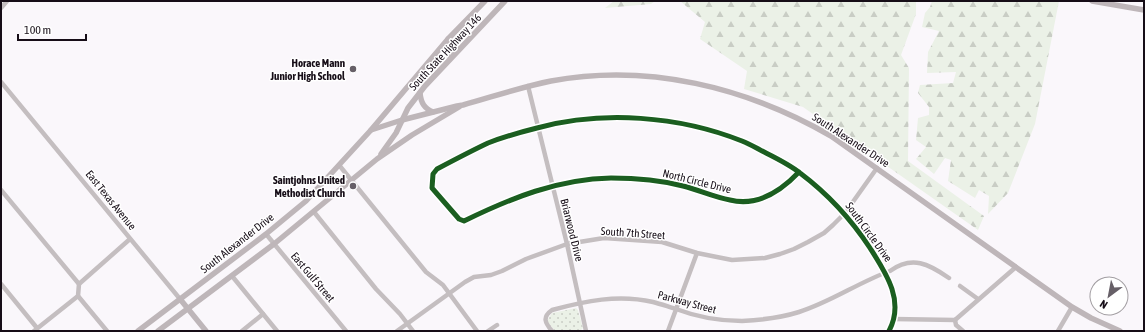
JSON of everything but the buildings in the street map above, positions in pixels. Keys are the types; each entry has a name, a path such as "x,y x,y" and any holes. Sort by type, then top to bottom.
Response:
{"main road":[{"name":"South State Highway 146","path":"371,130 448,39 485,1"},
{"name":"South State Highway 146","path":"377,159 396,133 408,108 420,93 505,1"},
{"path":"1092,1 1144,10"},
{"path":"444,66 454,50 454,46 448,39"},
{"name":"South Alexander Drive","path":"138,331 266,234 306,201 371,130 402,120 528,86 581,77 624,76 671,79 711,86 750,98 812,125 831,136 1072,307 1091,318 1120,331"},
{"path":"420,93 421,102 423,105 428,110 433,112"},
{"name":"South Alexander Drive","path":"158,331 274,244 377,159 412,134 462,105"},
{"name":"East Texas Avenue","path":"180,299 206,331"}],"street":[{"path":"1,8 7,1"},
{"name":"East Texas Avenue","path":"2,85 55,146 180,299"},
{"name":"Briarwood Drive","path":"528,86 567,244 586,331"},
{"name":"South Circle Drive","path":"450,209 432,188 433,174 437,169 490,143 538,127 576,121 613,118 669,121 703,128 743,141 799,172 819,187 844,213 864,238 886,273 895,298 896,308 894,319 889,331"},
{"path":"339,165 426,272 449,294 477,331"},
{"name":"South 7th Street","path":"397,331 474,277 491,275 526,259 567,244 604,238 662,242 697,253 732,260 765,258 780,254 794,249 824,233 844,213 876,168"},
{"name":"North Circle Drive","path":"450,209 459,219 464,221 499,204 552,186 579,181 610,178 650,180 683,186 717,197 740,202 751,201 770,195 784,187 799,172"},
{"path":"1,190 80,284"},
{"path":"314,212 376,289 400,314 412,331"},
{"name":"East Gulf Street","path":"266,234 346,331"},
{"path":"1,284 36,330 78,296 80,284 130,239"},
{"path":"668,331 697,253"},
{"name":"Parkway Street","path":"552,331 546,325 545,321 545,317 548,313 552,310 580,303 622,298 652,302 710,318 741,321 770,319 800,312 886,273 897,266 905,264 918,263 930,266 949,278"},
{"path":"894,319 954,320 1016,267"},
{"path":"232,276 277,331"},
{"path":"960,286 978,299"},
{"path":"78,296 107,331"},
{"path":"1058,331 1072,307"},
{"path":"242,331 263,314"},
{"path":"954,320 956,325 963,331"},
{"path":"488,331 497,325"}],"green space":[{"path":"614,1 655,1 651,4 605,8"},
{"path":"680,1 916,1 916,14 901,55 909,68 908,161 984,216 978,230 803,107 744,89 747,71 700,39 705,22"},
{"path":"932,1 1059,1 1035,124 1008,193 988,214 989,196 979,190 975,198 948,181 951,160 945,158 934,174 916,159 926,147 916,140 918,118 929,115 929,107 918,93 920,85 953,83 956,72 927,73 928,52 939,31 922,27 925,13 930,7"},
{"path":"576,308 578,310 583,328 581,330 555,331 548,323 548,319 552,313"}],"cycle path":[{"path":"799,172 792,179 785,185 768,196 740,202 665,182 629,178 591,179 535,191 464,221 459,219 432,188 433,174 437,169 469,152 488,143 506,137 562,122 588,119 641,118 693,126 718,133 742,141 792,167 796,170 800,173 810,181 829,198 847,217 863,237 882,267 892,288 895,309 889,331"}],"place":[{"name":"Horace Mann Junior High School","path":"353,69"},
{"name":"Saintjohns United Methodist Church","path":"353,186"}]}
